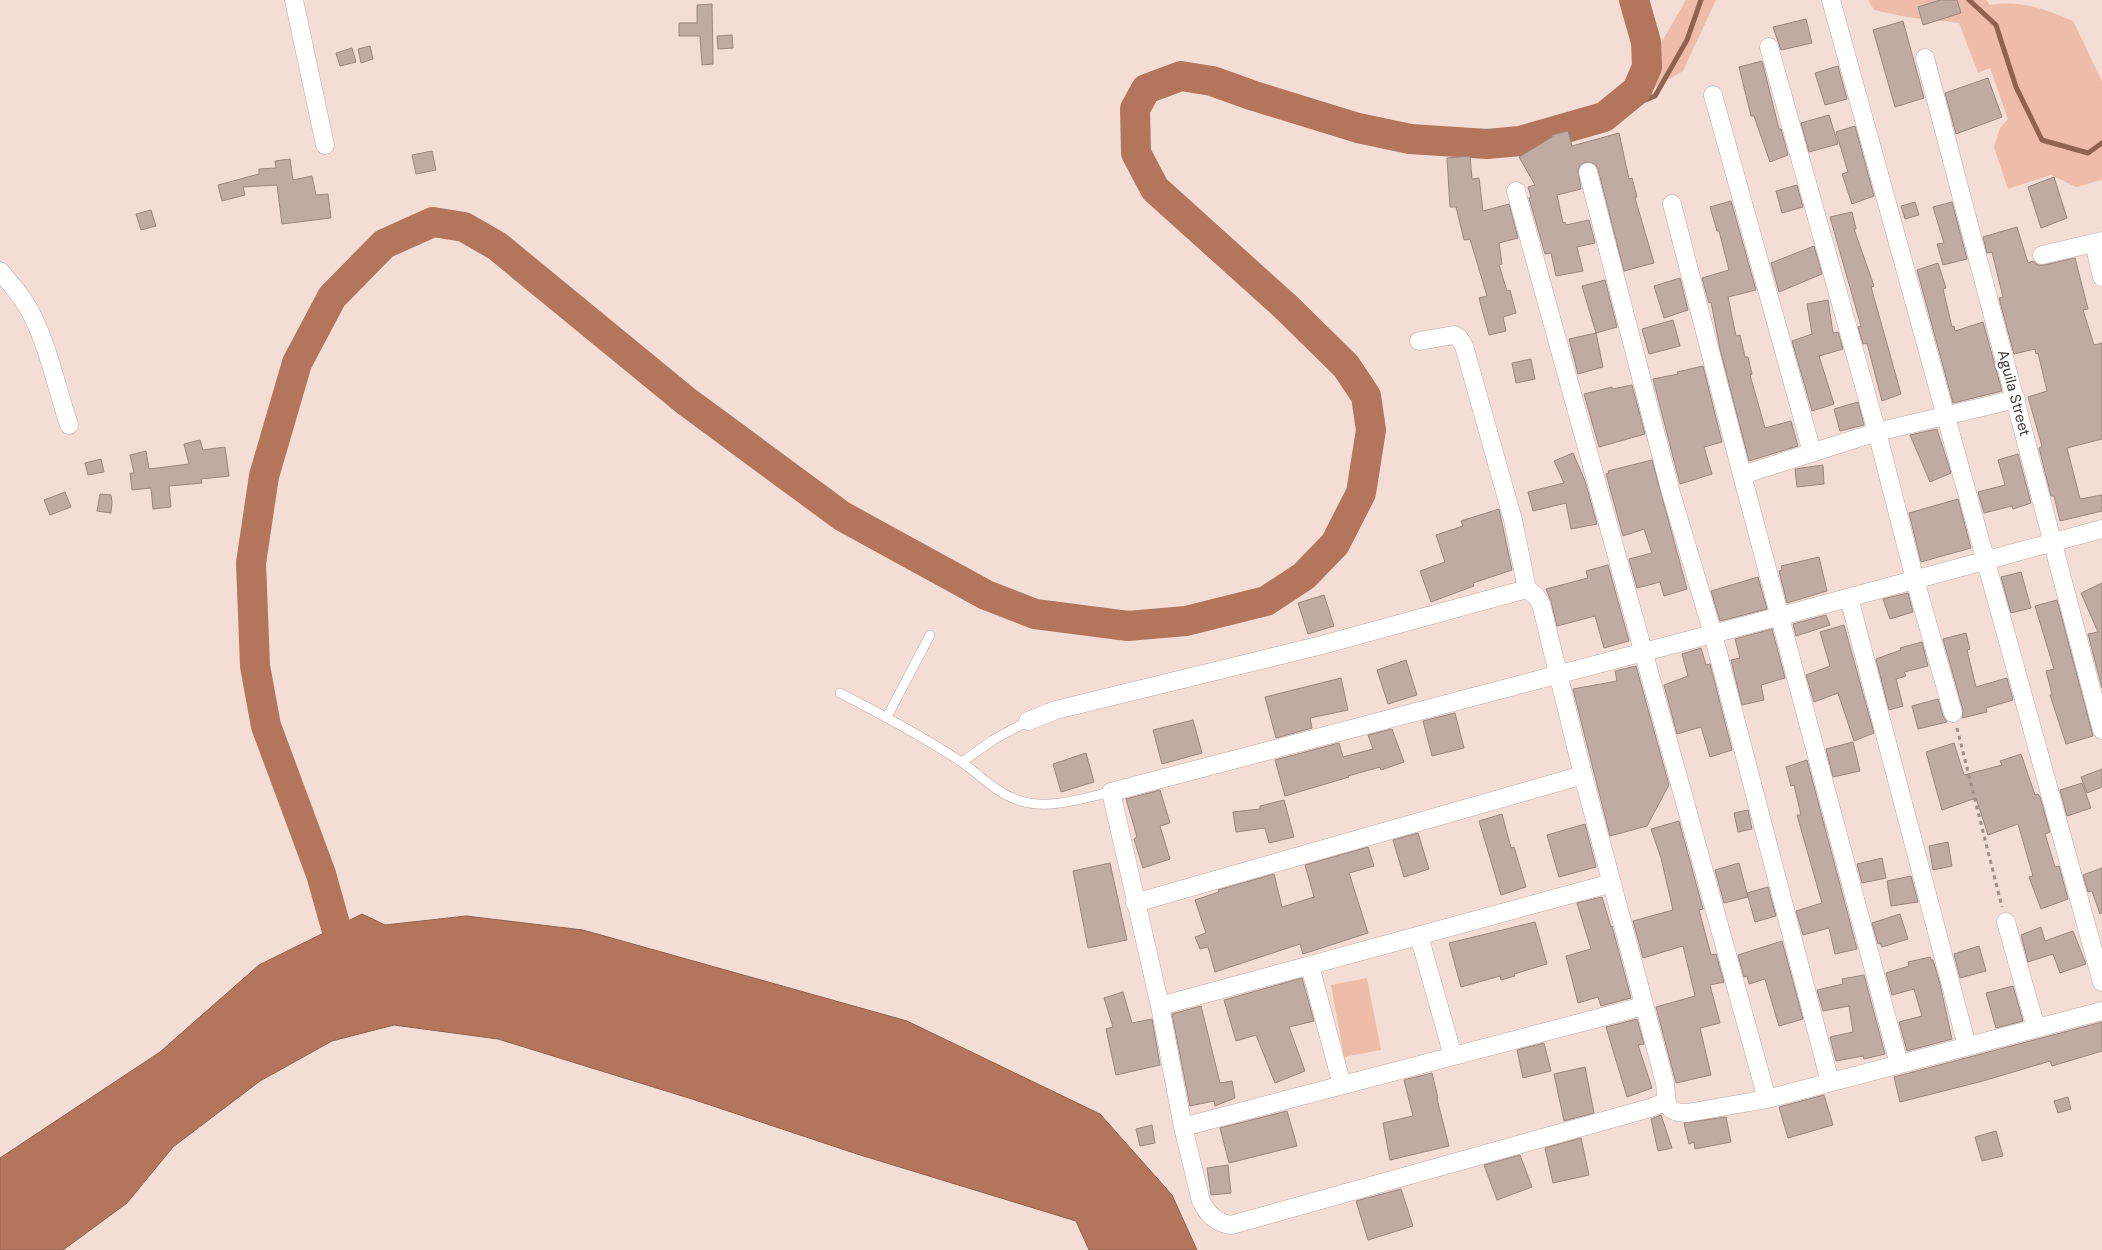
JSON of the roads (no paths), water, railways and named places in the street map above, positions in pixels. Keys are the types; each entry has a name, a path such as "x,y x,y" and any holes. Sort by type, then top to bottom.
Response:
{"street":[{"path":"294,0 325,145"},
{"path":"1831,0 2102,982"},
{"path":"1769,47 1877,432 1914,580 1953,713"},
{"name":"Aguila Street","path":"1925,58 2102,730"},
{"path":"1713,94 1812,452"},
{"path":"1588,172 1671,493 1713,634 1830,1082"},
{"path":"1516,191 1767,1098"},
{"path":"1672,204 1899,1064"},
{"path":"2042,255 2098,242 2102,277"},
{"path":"0,271 20,295 32,314 69,425"},
{"path":"1419,342 1454,334 1464,346 1513,520 1527,589 1535,595 1541,604 1583,775 1665,1083 1665,1102 1674,1111 1687,1113 1767,1098 2102,1011"},
{"path":"1742,475 1877,432 2016,399"},
{"path":"1665,1102 1650,1108 1231,1225 1217,1221 1204,1209 1183,1127 1160,1006 1111,792 1849,598 2102,529"},
{"path":"1028,721 1056,710 1322,645 1527,589"},
{"path":"1849,598 1967,1046"},
{"path":"1135,903 1583,775"},
{"path":"1160,1006 1612,883"},
{"path":"2006,922 2036,1028"},
{"path":"1419,936 1453,1056"},
{"path":"1310,966 1342,1085"},
{"path":"1183,1127 1644,1006"}],"lane":[{"path":"887,717 930,635"},
{"path":"840,693 887,717 962,762 1000,793 1021,801 1042,805 1111,792"},
{"path":"962,762 993,740 1028,721"}],"waterway":[{"path":"347,967 321,874 266,726 255,666 251,563 264,476 297,363 332,297 384,244 433,222 464,227 497,246 686,401 842,516 986,595 1035,614 1128,626 1186,621 1266,601 1304,576 1335,544 1361,493 1371,430 1366,396 1346,366 1286,307 1155,189 1136,153 1135,109 1146,89 1181,76 1212,81 1358,128 1410,139 1487,144 1520,141 1604,117 1637,90 1647,67 1646,42 1634,0"},
{"path":"1604,117 1655,96 1687,40 1701,0"},
{"path":"1969,0 1996,25 2016,87 2042,140 2088,153 2102,143"}]}
